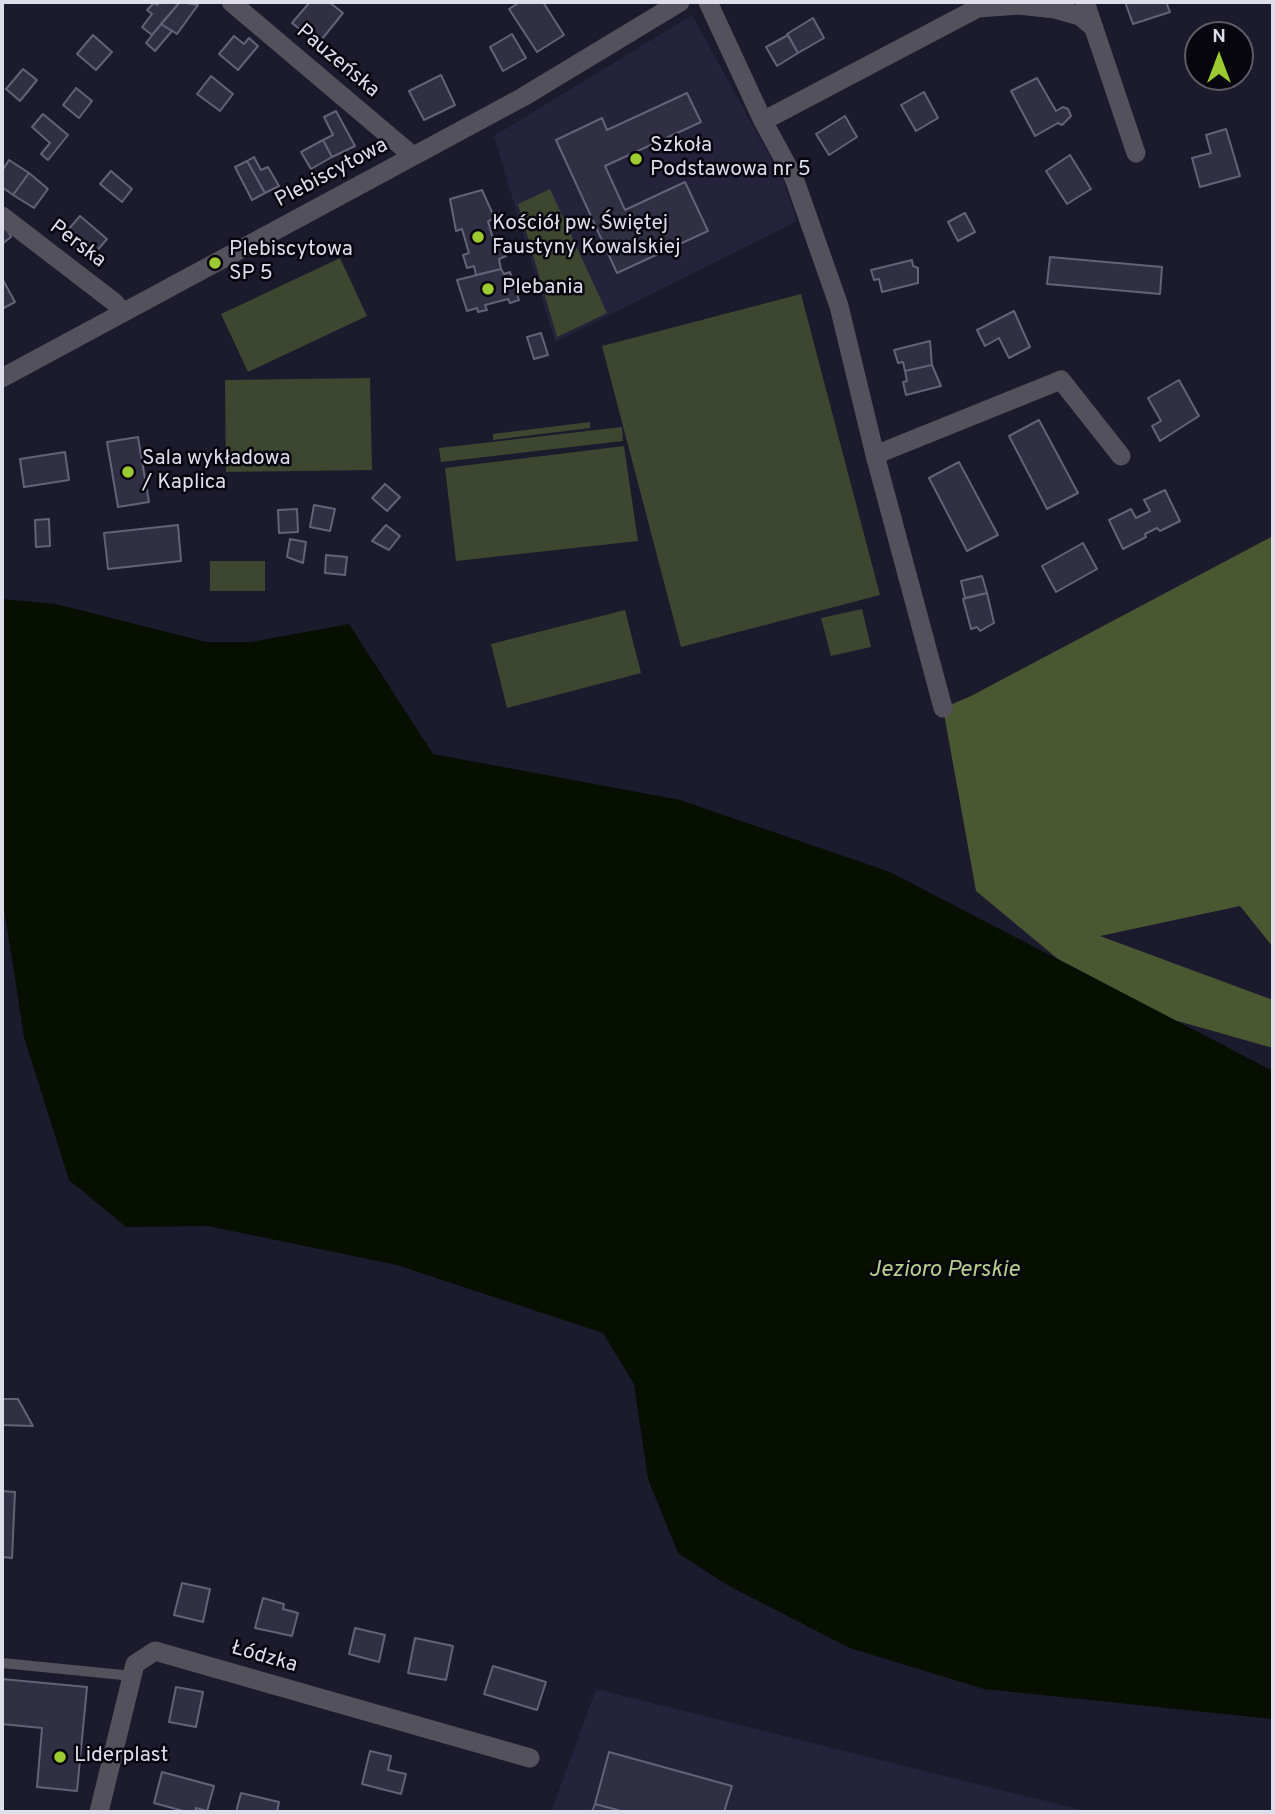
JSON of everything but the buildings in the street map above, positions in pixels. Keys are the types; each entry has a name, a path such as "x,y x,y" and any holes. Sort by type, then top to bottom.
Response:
{"street":[{"name":"Pauzeńska","path":"231,2 413,156"},
{"name":"Plebiscytowa","path":"2,378 523,97 680,2"},
{"path":"708,2 763,121 794,178 839,306 875,455 943,708"},
{"path":"1085,2 1136,153"},
{"path":"763,121 984,5 1055,9 1080,16 1094,28"},
{"name":"Perska","path":"2,216 114,302 123,312"},
{"path":"875,455 1060,380 1121,456"},
{"name":"Łódzka","path":"99,1812 135,1664 155,1651 530,1758"}],"lane":[{"path":"2,1663 132,1676"}],"shaded area":[{"name":"Szkoła Podstawowa nr 5","path":"692,15 784,182 797,221 555,342 494,136"},
{"path":"596,1689 1089,1812 551,1812"}],"green space":[{"path":"550,189 607,313 557,337 518,204"},
{"path":"340,258 367,316 248,372 221,314"},
{"path":"801,294 880,595 681,647 602,346"},
{"path":"370,378 372,470 226,472 225,380"},
{"path":"590,422 590,428 493,440 493,434"},
{"path":"622,427 623,441 441,462 439,448"},
{"path":"624,446 638,541 456,561 445,468"},
{"path":"1273,536 1273,947 1240,906 1100,936 1273,1000 1273,1048 1174,1020 1058,959 976,891 943,708 971,696"},
{"path":"210,561 265,561 265,591 210,591"},
{"path":"862,609 871,647 831,656 821,618"},
{"path":"625,610 641,673 507,708 491,644"}],"water":[{"name":"Jezioro Perskie","path":"2,599 56,604 206,642 251,642 349,624 433,754 680,800 890,872 1273,1071 1273,1719 984,1689 850,1648 729,1586 678,1553 648,1479 634,1384 603,1333 397,1265 208,1226 126,1227 69,1180 24,1037 2,895"}],"place":[{"name":"Szkoła Podstawowa nr 5","path":"636,159"},
{"name":"Kościół pw. Świętej Faustyny Kowalskiej","path":"478,237"},
{"name":"Plebiscytowa SP 5","path":"215,263"},
{"name":"Plebania","path":"488,289"},
{"name":"Sala wykładowa / Kaplica","path":"128,472"},
{"name":"Liderplast","path":"60,1757"}]}
